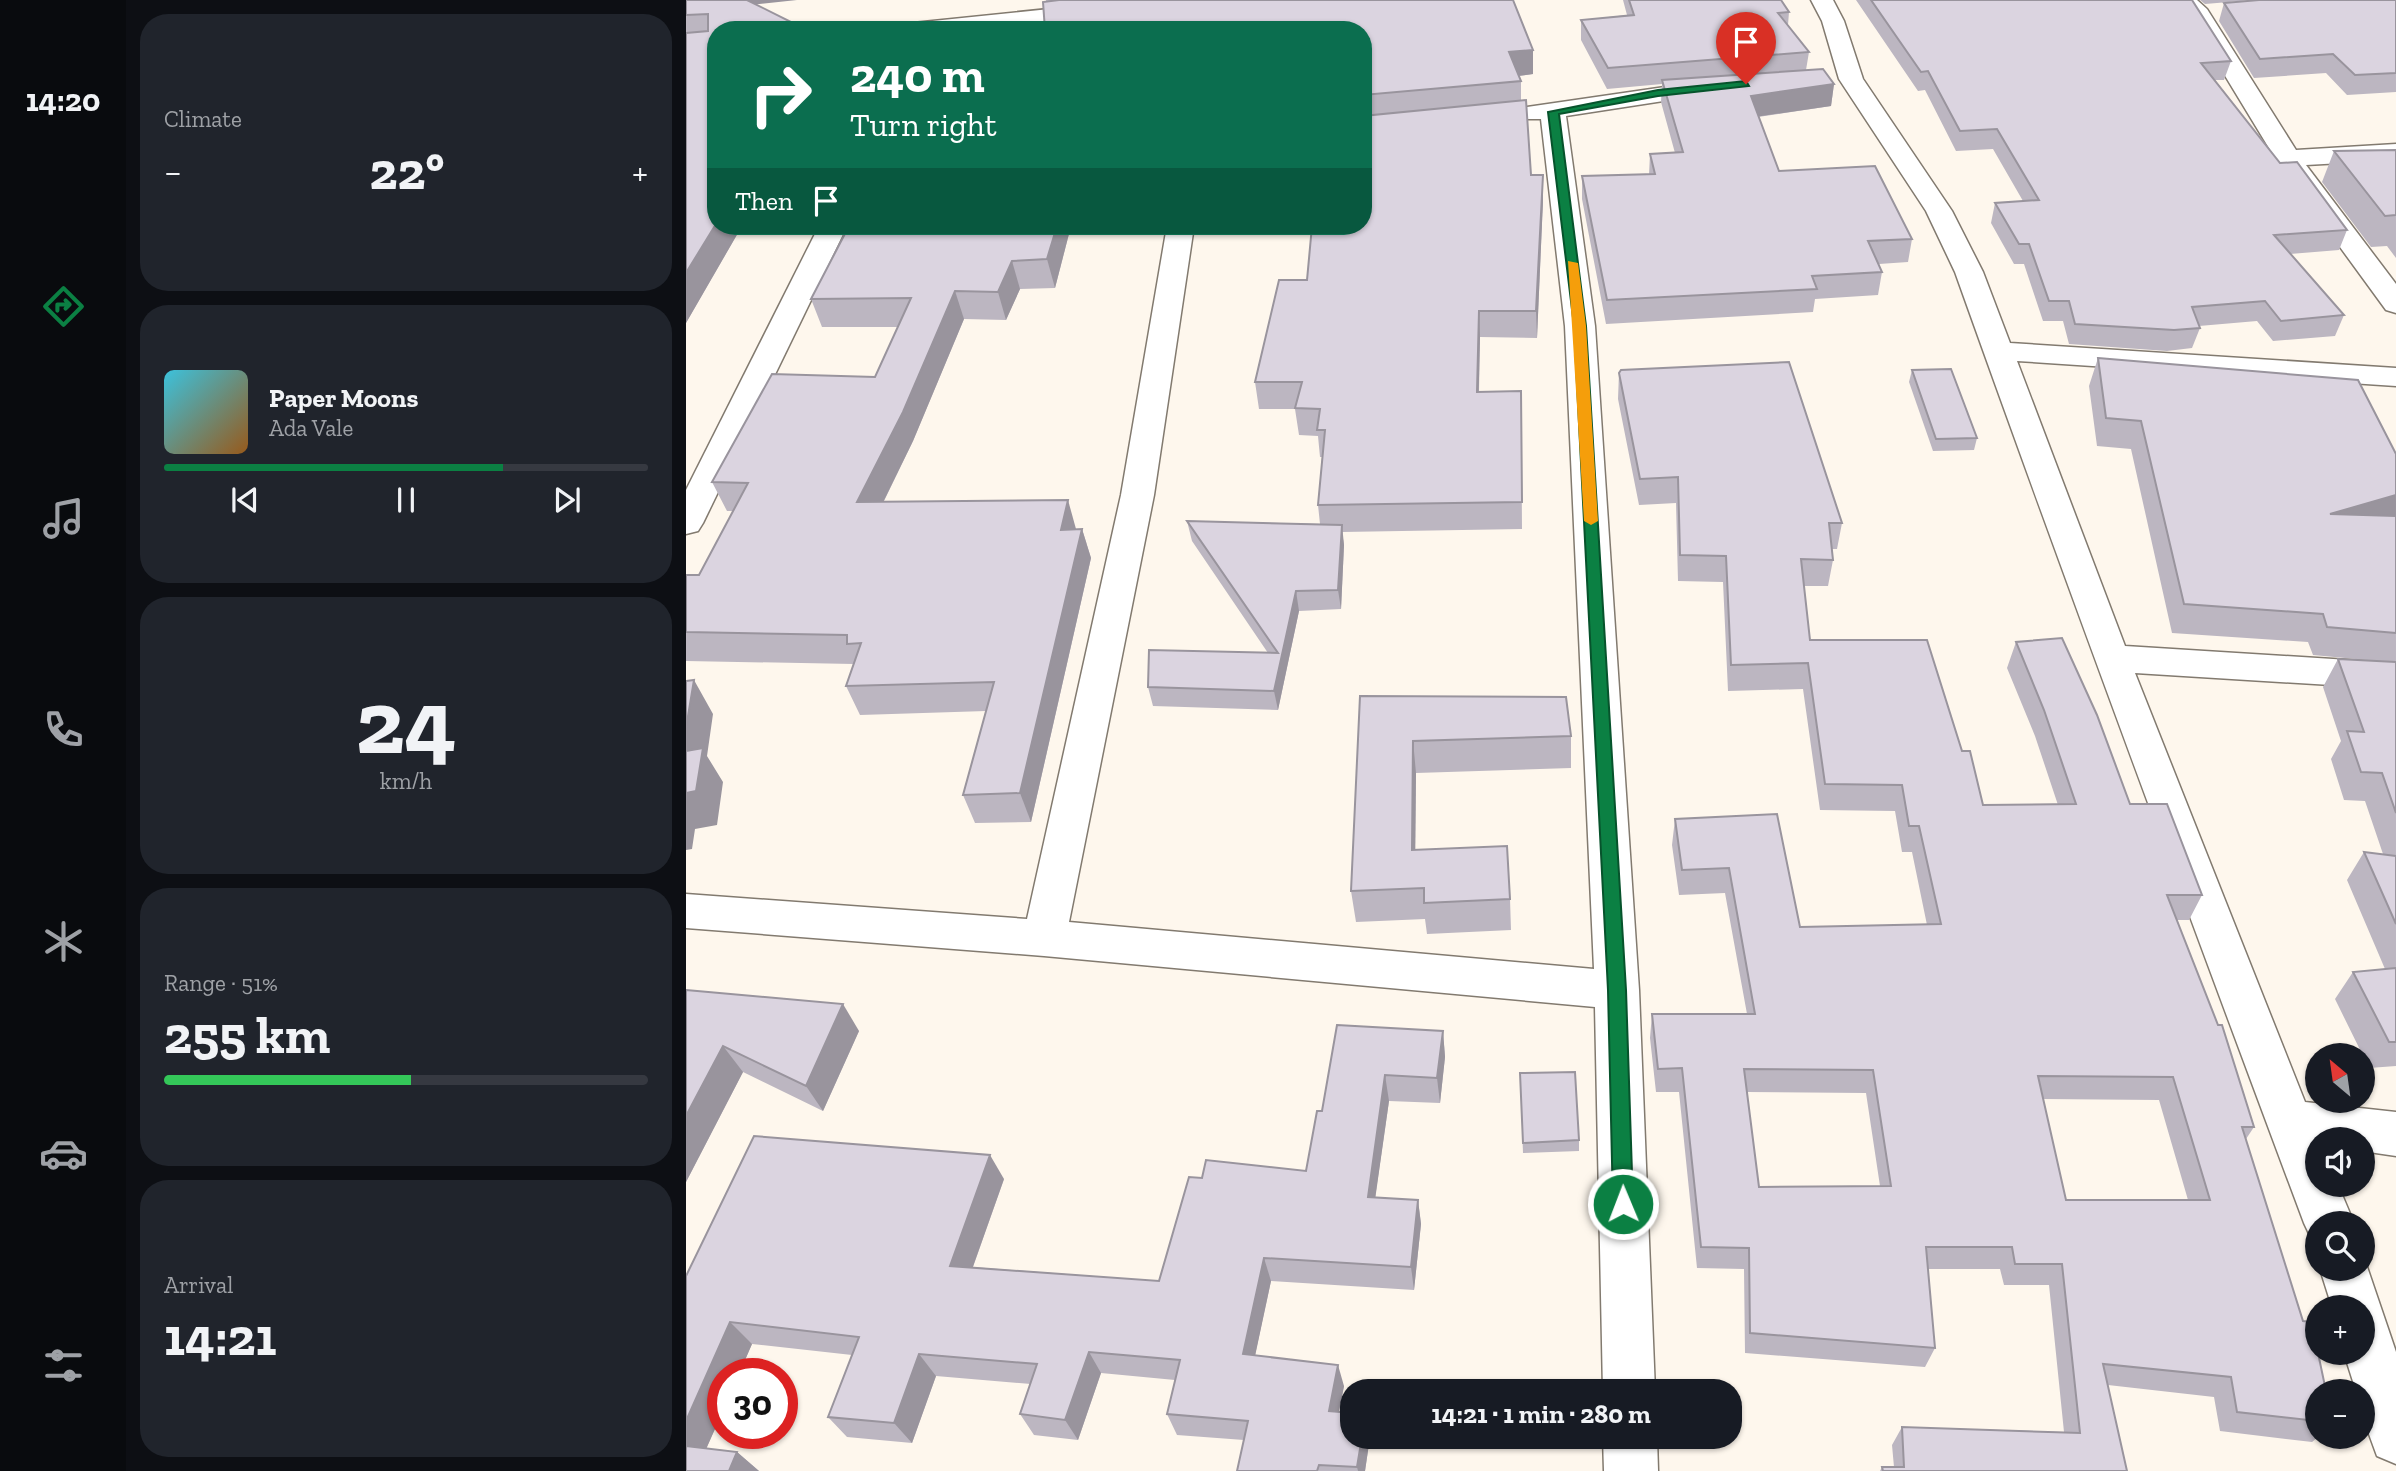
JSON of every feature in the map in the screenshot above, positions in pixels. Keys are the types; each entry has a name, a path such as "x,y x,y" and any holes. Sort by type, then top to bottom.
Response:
{"street":[{"path":"999,21 1200,0"},
{"path":"1822,0 1833,21 1841,79 1939,211 1969,272 2111,658 2324,1211"},
{"path":"2192,7 2226,12"},
{"path":"2192,7 2288,158 2396,304"},
{"path":"1500,116 1553,112 1658,93 1733,85"},
{"path":"1553,112 1580,326 1617,990 1629,1379"},
{"path":"2288,158 2396,152"},
{"path":"686,523 695,479 828,235"},
{"path":"1044,939 1108,647 1163,363 1180,235"},
{"path":"1997,351 2396,377"},
{"path":"2111,658 2396,676"},
{"path":"686,911 1044,939 1617,990"},
{"path":"2289,1121 2396,1134"},
{"path":"2374,1365 2396,1437"},
{"path":"1630,1449 1631,1471"}],"building":[{"path":"686,0 747,0 789,21 708,21 708,14 686,15"},
{"path":"1513,0 1533,50 1509,52 1521,81 1372,94 1372,21 1044,21 1043,2"},
{"path":"1629,0 1781,0 1789,12 1778,13 1809,52 1608,68 1581,20 1634,15"},
{"path":"1871,0 2192,0 2231,61 2201,63 2280,163 2297,162 2347,230 2274,235 2344,315 2281,321 2265,301 2192,307 2200,328 2174,330 2075,324 2069,301 2049,301 2029,244 2019,244 1995,203 2039,200 1997,129 1960,131 1928,71 1921,72"},
{"path":"2259,0 2396,0 2396,73 2355,75 2333,54 2260,59 2224,3"},
{"path":"707,31 707,235 709,235 686,273 686,33"},
{"path":"1823,69 1834,84 1751,96 1779,171 1875,166 1912,239 1868,241 1882,272 1812,276 1817,289 1607,300 1582,176 1655,174 1650,154 1683,152 1662,80"},
{"path":"1526,100 1531,175 1543,175 1536,311 1479,311 1477,392 1521,391 1522,502 1318,505 1325,430 1317,430 1320,409 1295,408 1302,382 1255,382 1279,280 1307,280 1311,235 1372,235 1372,115"},
{"path":"2396,150 2396,215 2385,216 2334,151"},
{"path":"844,235 1054,235 1047,259 1012,261 998,292 955,291 903,412 857,502 1068,500 1061,530 1082,529 1020,793 963,795 994,682 846,686 861,643 847,644 847,635 686,632 686,575 699,575 748,483 712,482 772,374 875,377 911,298 811,299"},
{"path":"2098,358 2358,380 2396,454 2396,495 2330,514 2396,516 2396,633 2327,627 2323,614 2184,604 2141,421 2106,418"},
{"path":"1789,362 1842,523 1829,523 1833,560 1801,559 1810,640 1927,640 1962,751 1970,751 1983,805 2076,804 2044,710 2016,642 2062,638 2097,715 2130,804 2167,804 2202,895 2167,895 2218,1025 2222,1025 2254,1127 2242,1127 2305,1321 2305,1365 2321,1365 2323,1379 2305,1379 2305,1420 2237,1412 2231,1377 2103,1364 2127,1471 1883,1471 1882,1467 1904,1467 1902,1427 2080,1433 2062,1264 2015,1264 2012,1247 1926,1247 1935,1348 1750,1333 1749,1248 1701,1247 1682,1068 1658,1069 1652,1014 1755,1014 1729,868 1682,870 1675,819 1777,814 1800,927 1941,924 1919,826 1909,826 1902,785 1825,784 1808,663 1731,665 1726,556 1680,555 1678,477 1640,479 1619,373 1621,370","holes":["1744,1069 1873,1070 1891,1186 1759,1187","2038,1076 2173,1077 2210,1200 2066,1200"]},
{"path":"1951,369 1977,438 1936,439 1912,370"},
{"path":"1187,521 1342,525 1338,590 1296,591 1274,691 1148,687 1149,650 1278,653"},
{"path":"2338,659 2396,662 2396,813 2382,773 2361,772 2347,731 2364,732"},
{"path":"694,680 686,728 686,681"},
{"path":"1360,696 1566,697 1571,736 1413,741 1412,850 1507,846 1510,899 1424,903 1424,888 1351,891"},
{"path":"703,748 696,791 686,793 686,751"},
{"path":"2364,852 2396,856 2396,924"},
{"path":"2396,968 2396,1042 2389,1042 2353,972"},
{"path":"686,990 843,1004 806,1086 723,1046 686,1116"},
{"path":"1337,1025 1443,1031 1437,1078 1385,1075 1368,1197 1418,1200 1411,1267 1264,1258 1243,1354 1338,1365 1329,1411 1340,1412 1340,1449 1360,1449 1357,1467 1319,1465 1317,1471 1237,1471 1248,1421 1167,1414 1180,1360 1089,1352 1065,1420 1020,1414 1037,1364 919,1354 894,1423 828,1417 859,1337 730,1322 714,1358 707,1358 707,1374 686,1421 686,1276 754,1136 990,1155 950,1266 1159,1281 1189,1177 1202,1178 1206,1160 1306,1171 1317,1111 1322,1111"},
{"path":"1575,1072 1579,1140 1523,1143 1520,1073"},
{"path":"686,1446 737,1452 729,1471 686,1471"}],"slow traffic":[{"path":"1572,263 1580,326 1591,521"}],"route":[{"path":"1623,1204 1617,990 1580,326 1553,112 1658,93 1746,84"}]}
